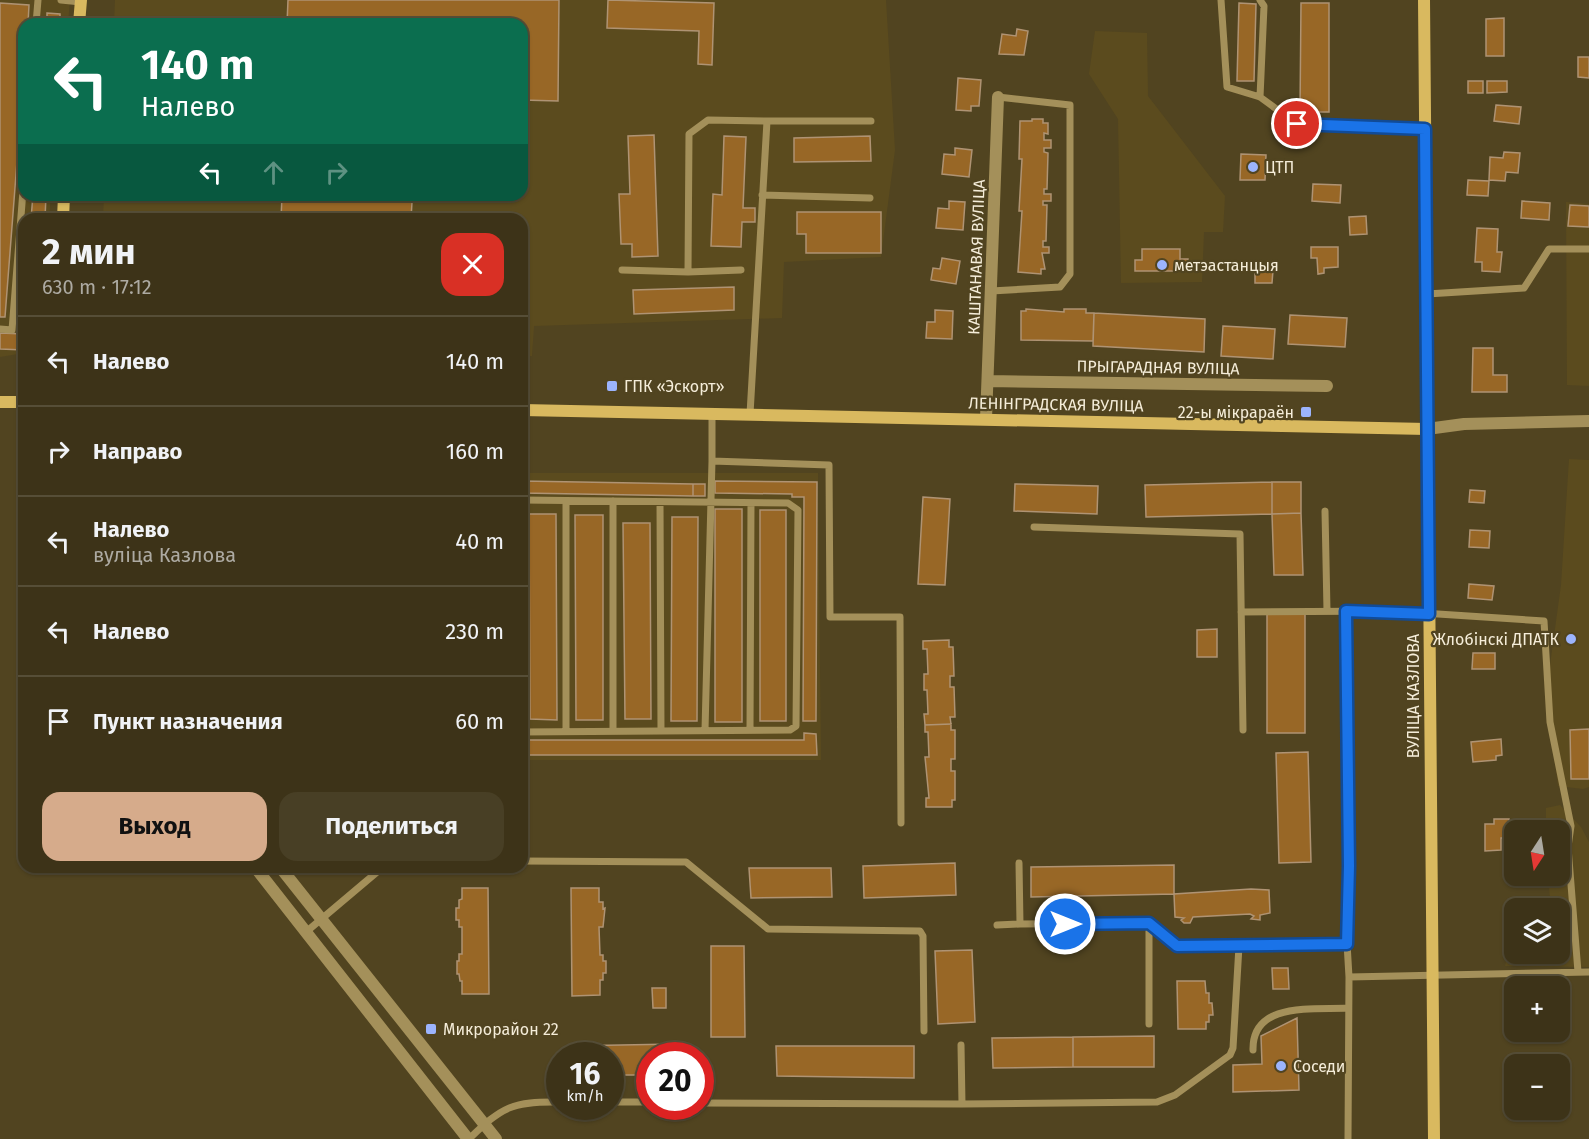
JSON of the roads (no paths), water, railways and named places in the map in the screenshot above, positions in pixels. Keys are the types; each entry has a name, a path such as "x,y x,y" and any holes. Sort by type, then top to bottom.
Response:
{"main road":[{"name":"ВУЛІЦА КАЗЛОВА","path":"1424,0 1434,1139"},
{"path":"80,18 81,1"},
{"path":"0,402 18,402"},
{"name":"ЛЕНІНГРАДСКАЯ ВУЛІЦА","path":"528,410 1427,429"}],"street":[{"name":"КАШТАНАВАЯ ВУЛІЦА","path":"986,419 998,97"},
{"name":"ПРЫГАРАДНАЯ ВУЛІЦА","path":"988,381 1327,386"},
{"name":"ЛЕНІНГРАДСКАЯ ВУЛІЦА","path":"1427,429 1464,424 1589,421"},
{"path":"260,873 468,1139"},
{"path":"285,873 496,1139"}],"lane":[{"path":"36,18 38,0"},
{"path":"61,0 81,1"},
{"path":"1221,0 1227,87 1260,97 1297,124 1425,129"},
{"path":"1260,0 1264,6 1260,97"},
{"path":"991,291 1060,287 1070,274 1070,105 998,97"},
{"path":"688,272 689,134 708,120 871,121"},
{"path":"750,414 767,121"},
{"path":"762,195 870,198"},
{"path":"1427,294 1524,288 1549,249 1589,249"},
{"path":"0,329 12,330 18,254"},
{"path":"622,270 688,272 741,270"},
{"path":"705,730 712,414"},
{"path":"712,460 829,465 830,617 900,617 901,823"},
{"path":"528,500 788,503 798,510 795,726 790,730 528,732"},
{"path":"566,501 566,731"},
{"path":"613,501 614,731"},
{"path":"660,502 661,730"},
{"path":"750,730 751,502"},
{"path":"1325,511 1327,610"},
{"path":"1034,527 1240,534 1243,730"},
{"path":"1241,612 1327,610 1544,621 1550,722 1571,826 1568,847 1578,972"},
{"path":"1346,611 1349,866 1348,1139"},
{"path":"528,861 686,862 768,928 920,931 923,936 924,1031"},
{"path":"1019,863 1020,924"},
{"path":"306,932 376,873"},
{"path":"997,925 1149,923 1177,946 1347,944"},
{"path":"1149,923 1149,1024"},
{"path":"714,1103 1157,1102 1175,1095 1230,1055 1233,1048 1239,946"},
{"path":"1349,977 1589,972"},
{"path":"1253,1050 1256,1031 1263,1021 1273,1015 1348,1008"},
{"path":"961,1045 962,1104"},
{"path":"468,1139 503,1108 546,1103"}],"place":[{"name":"ЦТП","path":"1253,167"},
{"name":"метэастанцыя","path":"1162,265"},
{"name":"ГПК «Эскорт»","path":"612,386"},
{"name":"22-ы мікрараён","path":"1306,412"},
{"name":"Жлобінскі ДПАТК","path":"1571,639"},
{"name":"Микрорайон 22","path":"431,1029"},
{"name":"Соседи","path":"1281,1066"}]}
